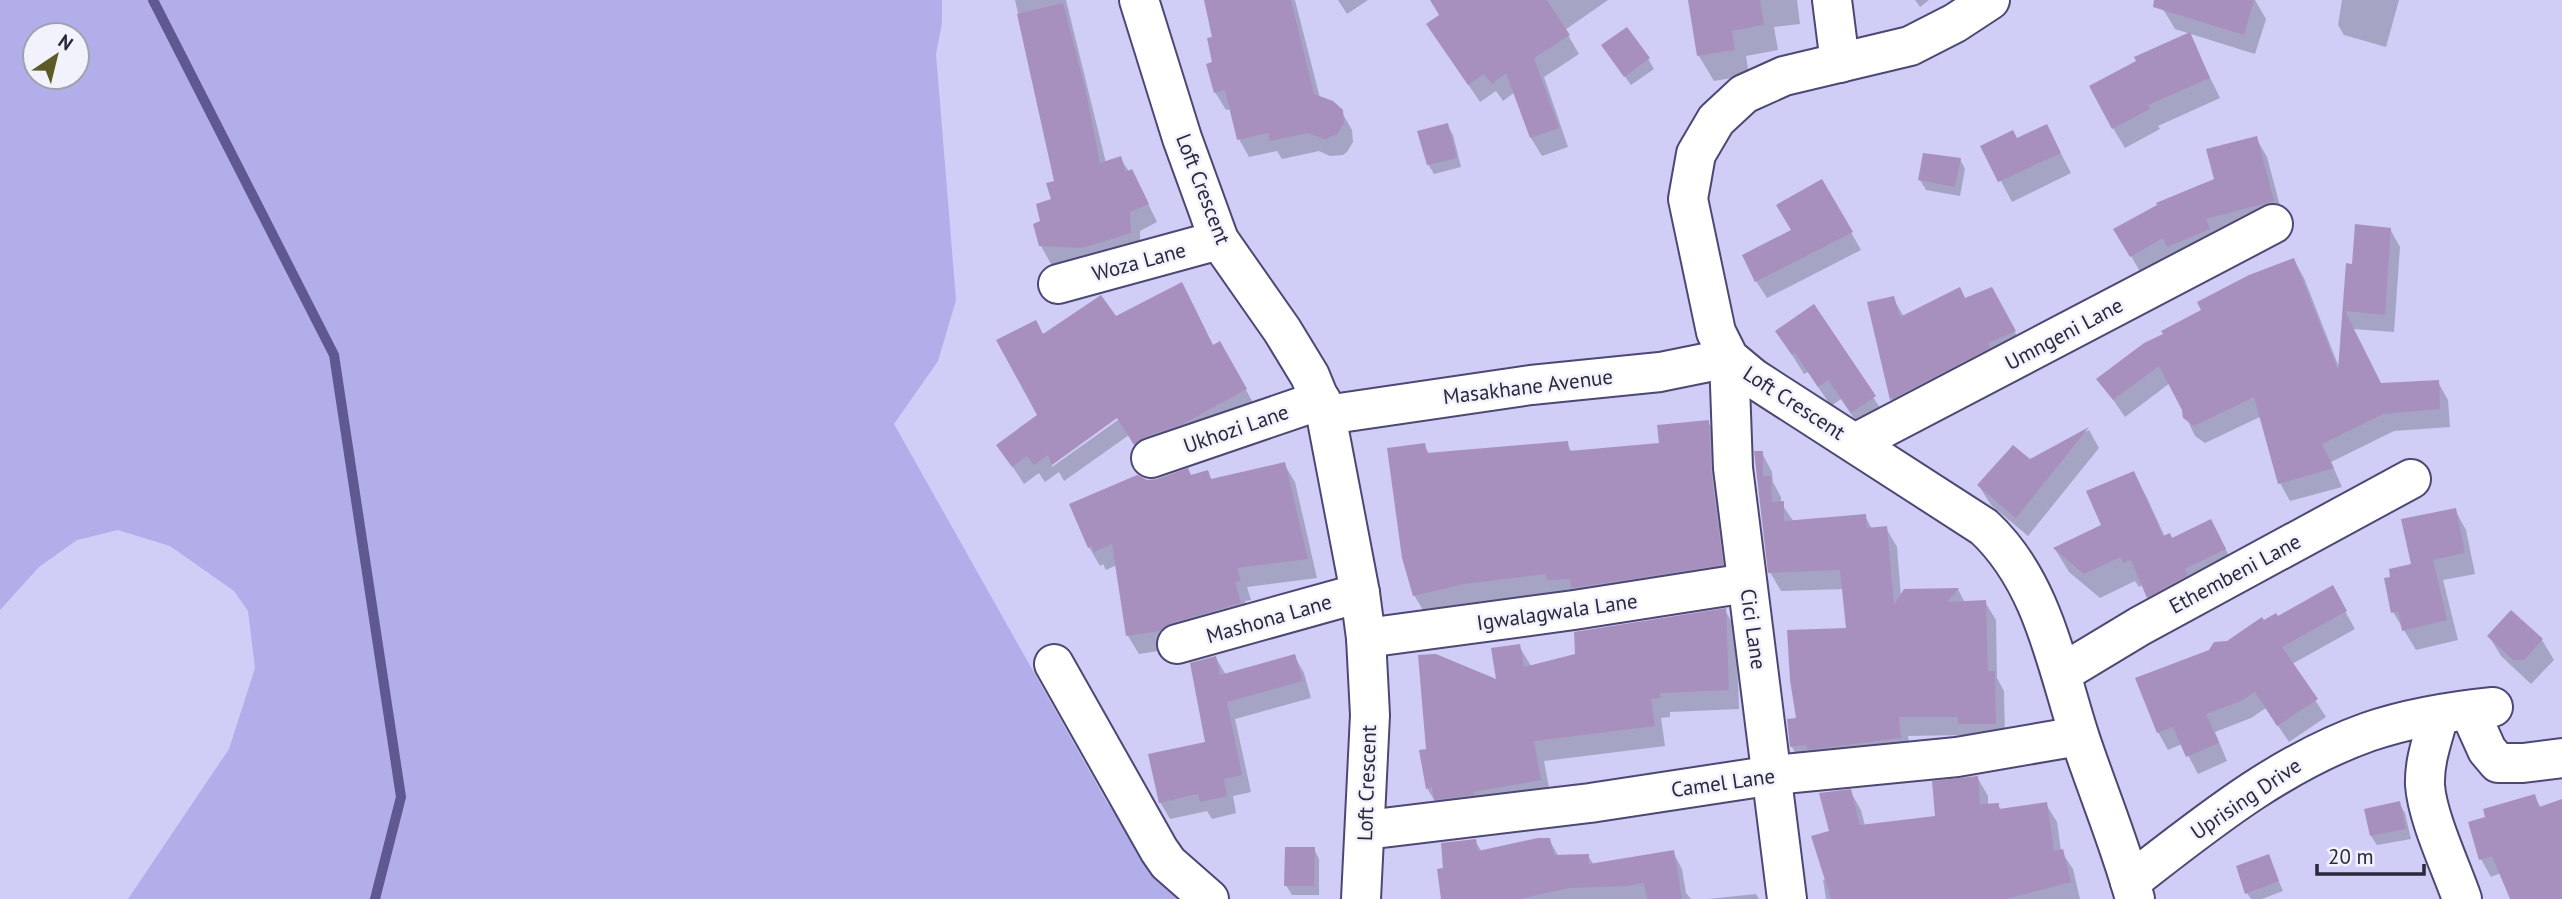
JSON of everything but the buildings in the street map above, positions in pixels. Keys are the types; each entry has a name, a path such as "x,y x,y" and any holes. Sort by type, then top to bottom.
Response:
{"street":[{"name":"Loft Crescent","path":"1139,0 1182,138 1219,240 1282,330 1323,407 1360,593 1366,638 1370,715 1361,899"},
{"path":"1832,0 1840,63"},
{"name":"Loft Crescent","path":"1990,0 1955,23 1910,46 1784,76 1744,94 1716,120 1696,154 1688,199 1716,332 1729,358 1753,378 1984,527 2003,545 2021,571 2036,602 2062,673 2079,736 2133,890"},
{"name":"Umngeni Lane","path":"1855,443 2273,224"},
{"name":"Woza Lane","path":"1058,284 1219,240"},
{"name":"Masakhane Avenue","path":"1323,407 1660,372 1729,358"},
{"name":"Cici Lane","path":"1729,358 1733,468 1774,775 1787,899"},
{"name":"Ukhozi Lane","path":"1151,458 1323,407"},
{"name":"Ethembeni Lane","path":"2062,673 2140,626 2411,479"},
{"name":"Igwalagwala Lane","path":"1366,638 1747,583"},
{"name":"Mashona Lane","path":"1177,644 1360,593"},
{"path":"1054,664 1159,850 1168,863 1209,899"},
{"path":"2462,899 2425,786 2427,759 2467,711 2487,750 2498,763 2562,758"},
{"name":"Uprising Drive","path":"2133,890 2202,826 2264,783 2311,756 2370,732 2467,711"},
{"name":"Camel Lane","path":"1366,830 1590,803 1774,775 1957,757 2079,736"}],"shaded area":[{"path":"0,0 942,0 942,23 936,54 956,300 938,361 894,424 1108,804 1185,899 128,899 229,749 255,668 248,611 234,591 170,546 118,530 77,540 39,567 0,610"}],"waterway":[{"path":"153,0 334,355 401,797 375,899"}]}
